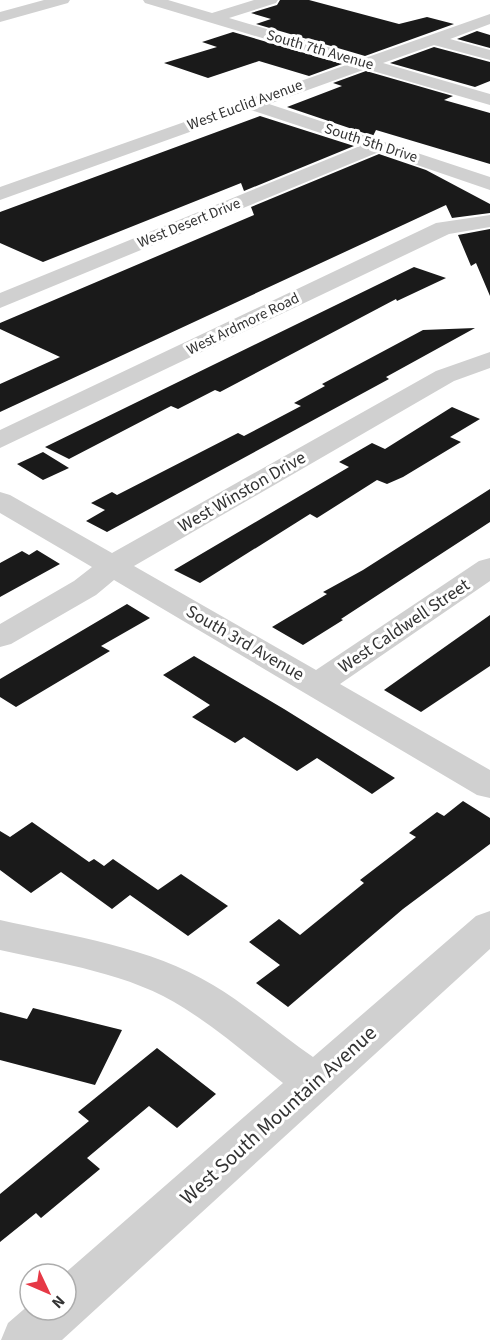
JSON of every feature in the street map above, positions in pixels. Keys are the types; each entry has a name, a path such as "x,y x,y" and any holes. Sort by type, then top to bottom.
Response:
{"street":[{"path":"0,17 62,0"},
{"name":"South 7th Avenue","path":"151,0 490,100"},
{"path":"212,18 270,0"},
{"name":"West Euclid Avenue","path":"0,194 364,62 490,19"},
{"path":"432,39 490,55"},
{"name":"South 5th Drive","path":"250,104 490,184"},
{"name":"West Desert Drive","path":"0,301 378,145"},
{"name":"West Ardmore Road","path":"0,440 444,228 490,221"},
{"name":"West Winston Drive","path":"0,637 85,588 112,566 445,376 490,359"},
{"name":"South 3rd Avenue","path":"0,501 490,786"},
{"name":"West Caldwell Street","path":"318,684 490,567"},
{"name":"West South Mountain Avenue","path":"78,1293 490,926"},
{"path":"0,935 113,961 161,978 198,996 314,1082"},
{"path":"26,1340 46,1322"}],"building":[{"path":"280,0 309,0 399,24 427,17 454,24 365,56 256,24 271,19 251,13 277,5"},
{"path":"477,31 490,35 490,48 457,39"},
{"path":"233,32 342,64 309,76 259,61 208,78 164,63 217,47 202,42"},
{"path":"434,47 490,62 490,81 475,87 390,63"},
{"path":"366,71 453,96 444,100 490,113 490,164 376,130 373,136 287,107 342,86 333,83"},
{"path":"260,116 354,146 244,191 241,183 43,262 0,243 0,212"},
{"path":"379,154 426,170 490,204 490,213 452,218 446,205 0,412 0,384 60,357 0,329 0,323 254,215 251,207"},
{"path":"490,229 490,296 476,263 471,266 458,235"},
{"path":"414,267 446,278 397,301 396,299 220,392 215,390 178,409 171,406 69,459 45,447"},
{"path":"475,328 386,377 389,379 107,532 86,521 105,510 91,503 112,492 117,495 238,433 244,436 301,406 294,403 325,386 322,384 423,330"},
{"path":"452,407 480,419 450,437 461,442 403,477 387,484 377,480 317,518 310,514 200,583 174,570 349,467 339,462 372,443 385,449"},
{"path":"43,452 69,468 43,480 17,464"},
{"path":"490,489 490,522 341,619 343,620 303,645 272,627 327,594 323,592 363,570"},
{"path":"37,550 60,564 0,597 0,563 22,551 29,555"},
{"path":"127,604 150,618 101,646 110,651 16,707 0,697 0,679"},
{"path":"490,615 490,666 421,712 384,690"},
{"path":"194,656 395,778 372,794 317,758 297,771 244,737 235,743 192,717 210,705 163,675"},
{"path":"463,801 490,818 490,844 403,909 288,1007 256,983 280,965 249,942 279,919 300,935 364,883 360,880 416,837 409,833 437,812 444,816"},
{"path":"32,822 89,862 94,859 104,866 113,859 158,890 181,874 228,906 188,936 130,895 112,909 61,872 31,893 0,870 0,831 10,837"},
{"path":"33,1008 122,1030 95,1085 0,1060 0,1012 27,1019"},
{"path":"157,1048 216,1094 177,1128 149,1106 87,1158 100,1169 41,1218 36,1213 0,1242 0,1194 89,1121 78,1112"}]}
